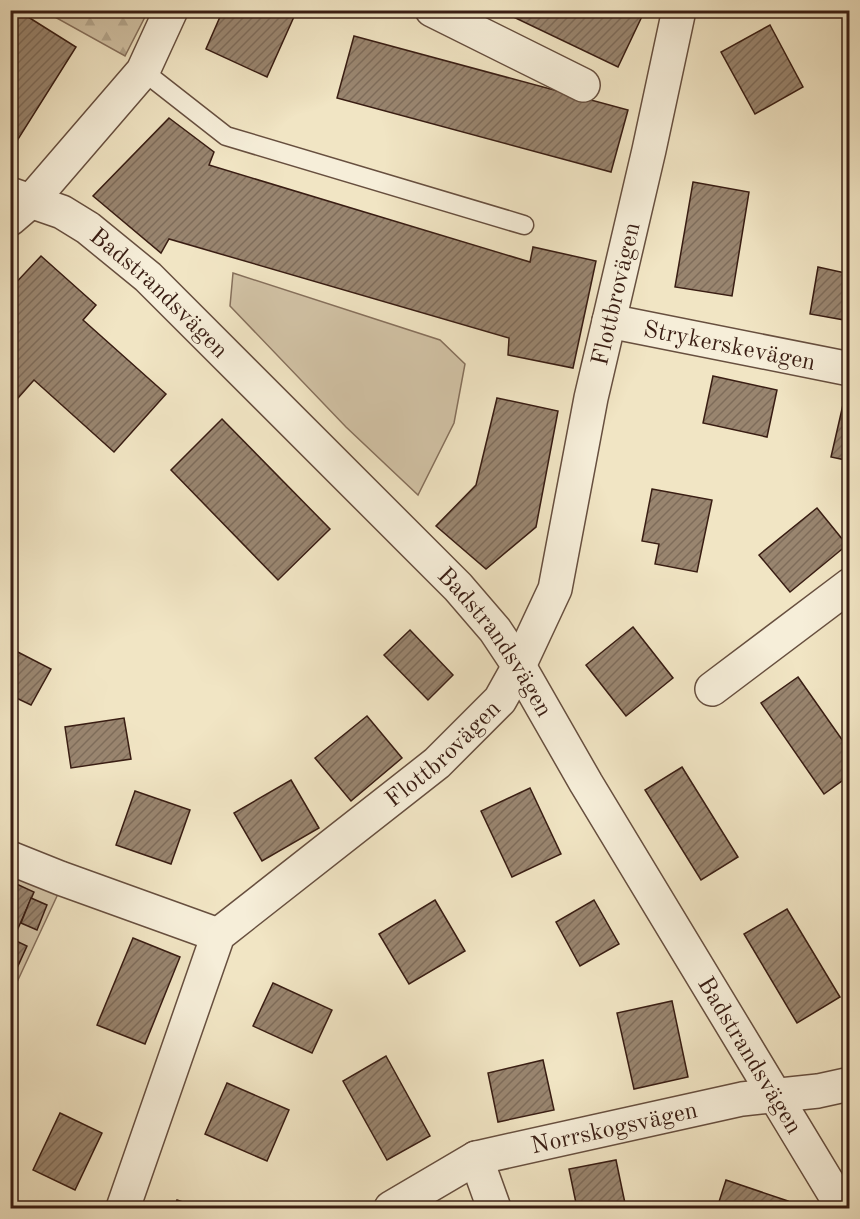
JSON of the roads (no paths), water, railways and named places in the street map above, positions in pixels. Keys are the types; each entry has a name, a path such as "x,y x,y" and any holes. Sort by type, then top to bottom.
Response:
{"street":[{"path":"17,205 143,71 171,10"},
{"path":"432,10 583,85"},
{"name":"Flottbrovägen","path":"218,935 438,763 500,700 519,666 555,589 591,398 679,10"},
{"name":"Badstrandsvägen","path":"17,205 62,212 88,228 148,277 458,586 495,630 519,666 586,783 843,1209"},
{"name":"Strykerskevägen","path":"609,321 849,369"},
{"path":"712,689 849,585"},
{"path":"10,858 218,935 123,1209"},
{"name":"Norrskogsvägen","path":"392,1209 476,1158 742,1099 818,1091 849,1084"},
{"path":"476,1158 494,1209"}],"lane":[{"path":"143,71 226,136 524,225"}]}
